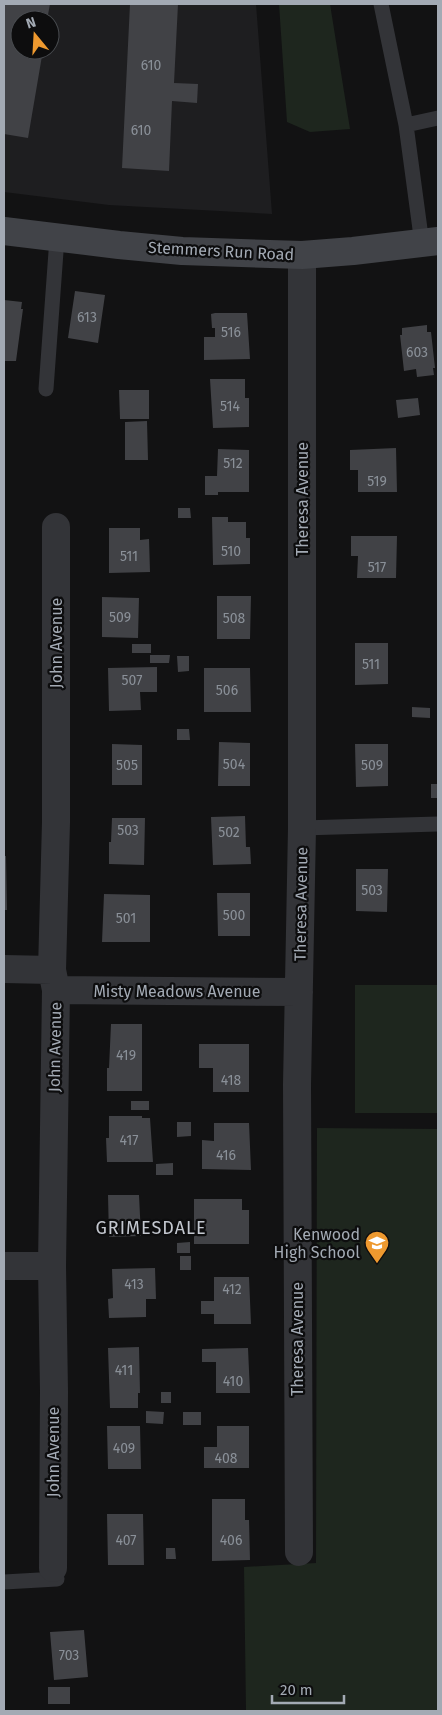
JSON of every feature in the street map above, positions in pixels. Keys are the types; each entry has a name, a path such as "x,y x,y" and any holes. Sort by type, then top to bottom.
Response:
{"main road":[{"name":"Stemmers Run Road","path":"4,231 182,250 302,255 353,252 430,242"}],"street":[{"name":"Theresa Avenue","path":"299,1552 296,1085 302,828 302,255"},
{"name":"John Avenue","path":"55,1574 52,1266 56,822 56,526"},
{"name":"Misty Meadows Avenue","path":"4,969 54,980 299,992"},
{"path":"4,1266 52,1266"}],"lane":[{"path":"382,4 430,242"},
{"path":"406,125 438,118"},
{"path":"46,389 57,238"},
{"path":"302,828 438,824"},
{"path":"4,1582 55,1574"}],"shaded area":[{"path":"4,4 256,4 272,214 109,205 4,192"},
{"path":"279,4 330,4 350,129 310,132 287,122"},
{"path":"355,985 438,985 438,1113 355,1113"},
{"name":"Kenwood High School","path":"317,1128 438,1129 438,1711 246,1711 244,1567 316,1563"}],"building":[{"path":"4,4 50,4 49,10 10,10 10,60 41,60 28,138 4,134"},
{"path":"130,4 178,4 174,83 198,84 197,103 172,101 169,171 122,168"},
{"path":"75,291 105,295 98,343 68,338"},
{"path":"4,300 22,302 21,309 23,309 16,361 4,361"},
{"path":"247,313 250,359 204,360 204,337 215,337 215,328 212,328 211,314"},
{"path":"427,325 427,332 431,332 434,375 417,377 416,369 404,371 400,335 402,335 402,328"},
{"path":"210,379 245,379 245,398 249,398 249,427 213,428"},
{"path":"119,390 149,390 149,419 120,419"},
{"path":"418,398 420,415 398,418 396,400"},
{"path":"147,421 148,460 125,460 125,422"},
{"path":"396,448 397,492 358,492 358,470 350,470 350,450"},
{"path":"218,449 249,450 249,492 218,492 218,495 205,495 205,476 217,476"},
{"path":"178,508 190,508 191,518 178,518"},
{"path":"212,517 228,517 228,522 246,522 246,538 250,538 250,564 213,565"},
{"path":"109,528 140,528 140,540 149,539 150,572 109,573"},
{"path":"351,536 397,536 396,578 357,578 358,556 351,556"},
{"path":"217,596 251,596 250,639 217,639"},
{"path":"102,597 139,598 138,638 102,637"},
{"path":"355,643 388,643 388,684 355,685"},
{"path":"132,644 151,644 151,653 132,653"},
{"path":"150,655 170,655 169,663 150,663"},
{"path":"177,656 189,656 189,671 178,672"},
{"path":"157,667 157,692 140,692 141,710 109,711 108,668"},
{"path":"204,668 250,668 251,712 204,712"},
{"path":"412,707 430,708 430,718 412,717"},
{"path":"177,729 189,729 190,740 177,740"},
{"path":"219,742 250,743 250,786 218,786"},
{"path":"112,744 142,745 142,785 112,785"},
{"path":"355,744 388,744 388,786 356,787"},
{"path":"431,784 438,784 438,798 431,798"},
{"path":"245,816 246,847 250,847 251,864 213,865 211,817"},
{"path":"112,818 145,818 144,865 109,864"},
{"path":"4,856 6,856 7,910 4,910"},
{"path":"356,869 388,869 387,912 356,911"},
{"path":"217,893 250,893 250,936 218,936"},
{"path":"104,894 150,895 150,942 102,942"},
{"path":"111,1024 142,1024 142,1091 107,1091"},
{"path":"199,1044 249,1044 249,1092 213,1092 213,1068 199,1068"},
{"path":"131,1101 149,1101 149,1110 131,1110"},
{"path":"109,1116 142,1116 142,1118 150,1118 153,1162 107,1162 106,1138 109,1138"},
{"path":"177,1122 191,1122 191,1136 177,1137"},
{"path":"214,1123 249,1123 251,1170 202,1169 202,1140 214,1141"},
{"path":"173,1163 173,1175 156,1175 156,1164"},
{"path":"108,1195 139,1195 141,1236 109,1237"},
{"path":"194,1199 242,1199 242,1210 249,1210 249,1244 194,1244"},
{"path":"190,1242 190,1253 177,1253 177,1243"},
{"path":"180,1256 191,1256 191,1270 180,1270"},
{"path":"155,1268 156,1299 146,1299 146,1317 109,1318 108,1299 113,1298 112,1269"},
{"path":"214,1277 249,1277 251,1324 214,1324 214,1314 201,1314 201,1301 214,1301"},
{"path":"139,1347 140,1393 138,1393 138,1408 110,1408 108,1348"},
{"path":"248,1348 250,1393 216,1393 216,1362 202,1362 202,1349"},
{"path":"161,1392 171,1392 171,1403 161,1403"},
{"path":"146,1411 164,1412 163,1424 146,1423"},
{"path":"183,1412 201,1412 201,1425 183,1425"},
{"path":"107,1426 140,1426 141,1469 108,1469"},
{"path":"217,1426 249,1426 249,1468 204,1468 204,1447 217,1447"},
{"path":"212,1499 245,1499 245,1520 249,1520 250,1560 212,1561"},
{"path":"107,1514 143,1514 144,1565 108,1565"},
{"path":"166,1548 175,1548 176,1559 166,1559"},
{"path":"84,1630 88,1677 54,1680 50,1632"},
{"path":"48,1687 70,1687 70,1704 48,1704"}],"place":[{"name":"Kenwood High School","path":"377,1264"}],"district":[{"name":"GRIMESDALE","path":"151,1228"}]}
